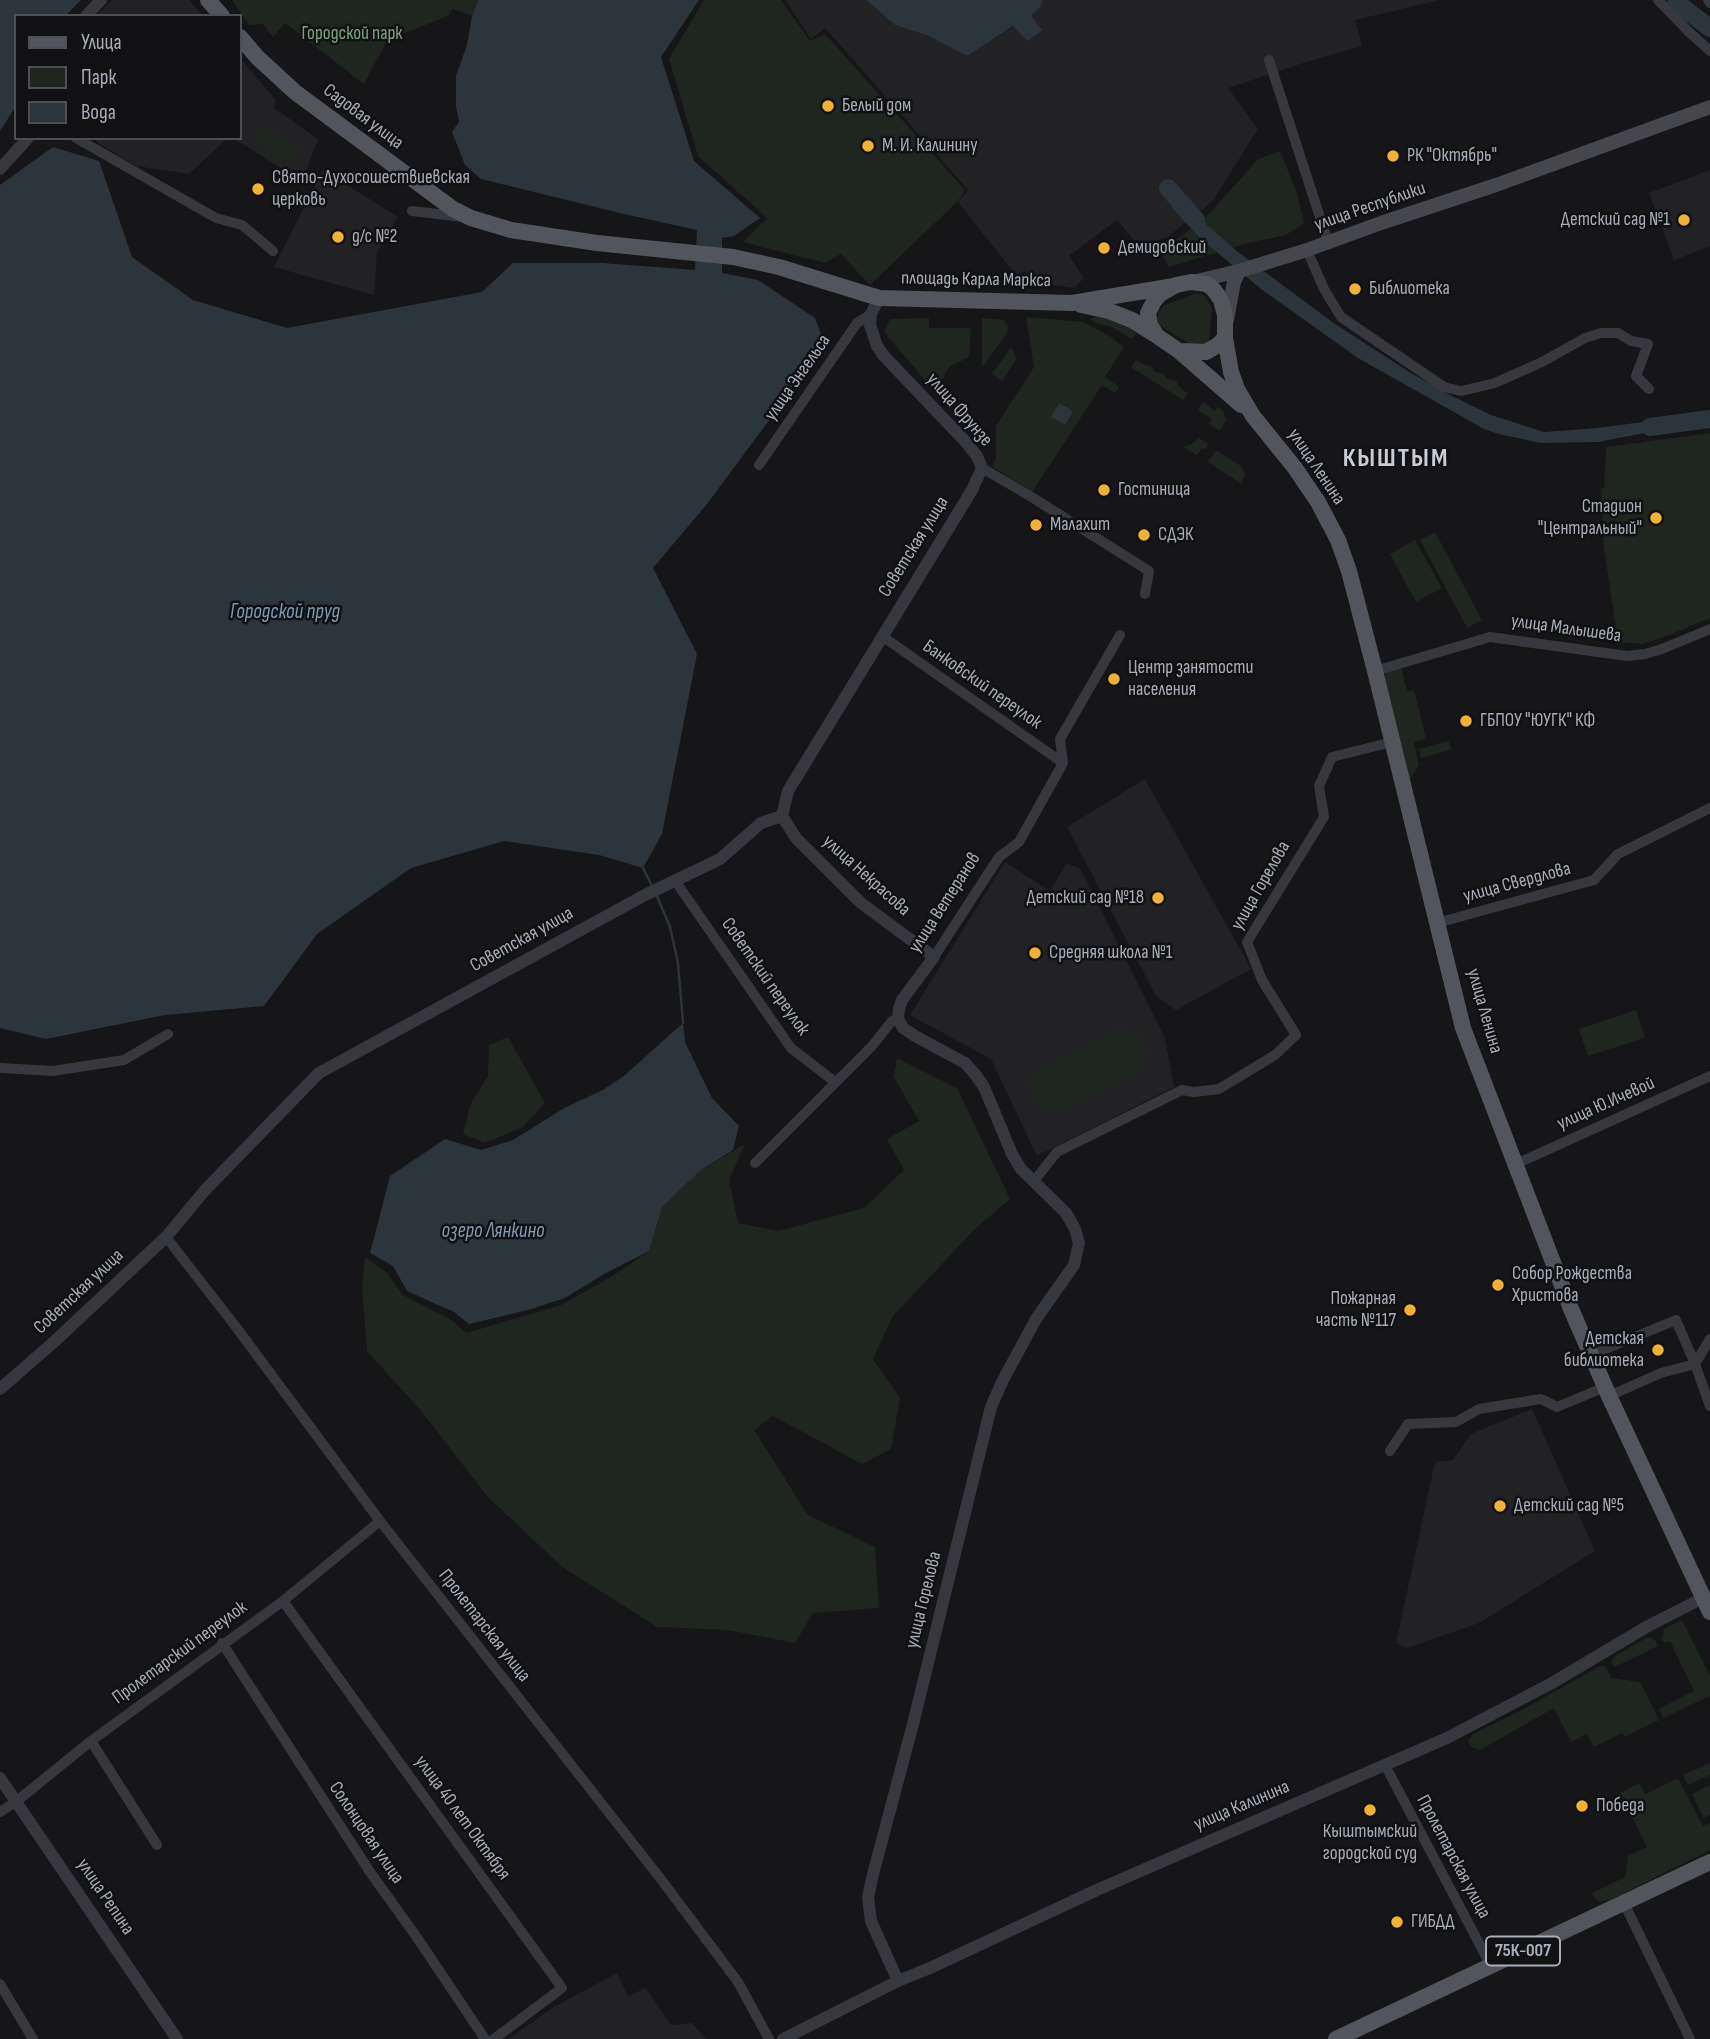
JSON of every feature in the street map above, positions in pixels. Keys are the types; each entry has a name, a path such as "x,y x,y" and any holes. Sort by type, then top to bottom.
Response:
{"main road":[{"path":"208,0 220,14"},
{"name":"Садовая улица","path":"242,39 295,92 453,209 471,218 511,230 597,243 733,257"},
{"name":"улица Республики","path":"1191,282 1239,271 1307,250 1710,107"},
{"name":"площадь Карла Маркса","path":"733,257 779,267 879,298 1072,303"},
{"path":"1179,351 1206,352 1218,345 1226,334 1232,290 1239,271"},
{"path":"1072,303 1191,282 1207,285 1221,300 1231,372 1237,389 1254,416"},
{"path":"1157,335 1150,325 1148,313 1160,294 1174,286"},
{"path":"1072,303 1109,311 1132,320 1157,335 1254,416"},
{"name":"улица Ленина","path":"1254,416 1295,468 1318,502 1338,540 1349,571 1375,671 1464,1028 1571,1309 1607,1392 1708,1602"},
{"name":"75К-007","path":"1336,2039 1710,1862"}],"street":[{"path":"88,14 101,0"},
{"path":"1658,0 1710,51"},
{"path":"1269,60 1328,242"},
{"path":"0,169 26,140"},
{"path":"80,140 216,218 242,225 274,251"},
{"name":"Садовая улица","path":"412,211 471,218"},
{"path":"1307,250 1324,289 1341,317 1444,387 1461,391 1495,383 1542,362 1585,338 1601,333 1618,333 1631,341 1648,344 1636,376 1649,389"},
{"path":"871,314 879,298"},
{"name":"улица Энгельса","path":"759,466 857,323 871,314"},
{"name":"улица Фрунзе","path":"871,314 872,335 884,356 963,439 977,456 982,468 1149,571 1145,594"},
{"name":"Советская улица","path":"0,1389 166,1237 206,1189 319,1073 645,895 720,859 761,823 782,816 788,791 972,490 982,468"},
{"name":"улица Малышева","path":"1375,671 1490,637 1627,656 1662,649 1710,629"},
{"name":"улица Ветеранов","path":"755,1163 872,1046 892,1021 898,1019 902,1000 934,957 999,857 1019,842 1063,763 1060,739 1120,635"},
{"name":"Банковский переулок","path":"881,636 1063,763"},
{"name":"улица Горелова","path":"898,1981 871,1921 868,1898 872,1878 991,1407 1036,1319 1074,1265 1079,1242 1066,1213 1034,1181 1057,1152 1182,1090 1194,1092 1219,1088 1275,1055 1296,1035 1262,980 1247,942 1324,817 1319,786 1332,757 1392,742"},
{"name":"улица Свердлова","path":"1437,923 1594,880 1618,854 1710,808"},
{"name":"улица Некрасова","path":"782,816 796,838 861,903 934,957"},
{"name":"Советский переулок","path":"676,881 791,1048 835,1082"},
{"path":"898,1019 903,1028 965,1063 975,1074 984,1087 1012,1154 1021,1169 1034,1181"},
{"path":"0,1068 53,1071 124,1059 168,1034"},
{"name":"улица Ю.Ичевой","path":"1516,1164 1710,1076"},
{"name":"Пролетарская улица","path":"166,1237 236,1326 380,1521 660,1878 738,1982 769,2039"},
{"path":"1591,1356 1676,1320 1710,1406"},
{"path":"1695,1364 1710,1339"},
{"path":"1390,1451 1408,1424 1456,1422 1479,1409 1541,1399 1557,1407 1710,1357"},
{"name":"Пролетарский переулок","path":"0,1812 222,1643 283,1601 380,1521"},
{"name":"улица 40 лет Октября","path":"283,1601 562,1988 495,2039"},
{"name":"улица Калинина","path":"786,2038 898,1981 1099,1889 1447,1738 1601,1655 1648,1626 1708,1602"},
{"name":"Солонцовая улица","path":"222,1643 370,1872 485,2039"},
{"path":"91,1741 157,1845"},
{"name":"Пролетарская улица","path":"1385,1765 1491,1966"},
{"name":"улица Репина","path":"0,1778 177,2039"},
{"path":"1624,1903 1690,2039"},
{"path":"0,1984 33,2039"}],"shaded area":[{"path":"113,0 189,0 201,14 97,14"},
{"path":"785,0 866,0 895,25 929,36 967,55 1031,16 1041,6 1042,0 1440,0 1355,20 1362,46 1228,88 1258,129 1212,202 1166,238 1137,244 1117,220 1069,256 1084,278 1074,288 1033,282 1025,271 1016,275 958,202 968,190 825,28 811,39"},
{"path":"242,60 276,100 274,108 318,139 302,181 236,140 242,140"},
{"path":"96,140 226,140 189,174 136,166"},
{"name":"д/с №2","path":"323,170 398,217 377,252 374,295 274,267"},
{"name":"Детский сад №1","path":"1710,170 1710,246 1674,260 1649,193"},
{"name":"Детский сад №18","path":"1145,779 1251,969 1176,1010 1156,996 1067,827"},
{"name":"Средняя школа №1","path":"1005,862 1050,891 1066,864 1080,868 1165,1038 1174,1087 1037,1156 991,1059 910,1015"},
{"name":"Детский сад №5","path":"1532,1409 1595,1551 1479,1623 1407,1648 1396,1643 1435,1462 1453,1460 1471,1434"},
{"path":"617,1973 628,1996 646,1988 671,2025 692,2023 706,2039 509,2039 552,2008"}],"green space":[{"name":"Городской парк","path":"232,0 478,0 472,16 453,9 448,16 405,33 394,27 364,84 285,23 273,37 263,24 249,25"},
{"path":"704,0 781,0 810,41 825,34 965,190 958,201 870,285 841,254 825,263 743,242 767,218 698,156 669,59"},
{"path":"264,125 303,148 292,165 254,142"},
{"path":"1280,151 1297,193 1304,223 1286,235 1244,244 1169,267 1160,252 1208,215 1258,159"},
{"path":"1197,293 1205,296 1212,309 1209,341 1206,346 1196,348 1159,325 1157,318 1165,305"},
{"path":"1098,316 1116,319 1137,332 1132,339 1110,326 1089,319"},
{"path":"1026,317 1083,322 1124,347 1105,377 1119,387 1115,393 1102,385 1032,492 992,466 996,459 996,426 1034,367"},
{"path":"929,318 929,328 971,328 969,357 949,367 935,392 884,332 890,319"},
{"path":"982,318 1004,320 1008,326 1007,333 982,368"},
{"path":"1011,347 1016,360 1002,381 992,374"},
{"path":"1136,360 1151,366 1155,372 1163,373 1167,379 1176,381 1180,388 1188,393 1183,400 1131,367"},
{"path":"1203,402 1215,411 1218,407 1224,412 1226,420 1220,431 1209,424 1212,419 1198,410"},
{"name":"Стадион \"Центральный\"","path":"1710,433 1710,618 1642,644 1618,642 1604,548 1601,489 1604,488 1606,447"},
{"path":"1199,438 1208,444 1205,450 1202,448 1197,455 1183,447 1192,444"},
{"path":"1216,450 1241,466 1245,475 1241,484 1208,462"},
{"path":"1435,532 1482,620 1467,628 1420,540"},
{"path":"1415,540 1442,588 1416,602 1390,554"},
{"path":"1401,667 1407,691 1414,690 1426,739 1414,742 1419,765 1408,782 1383,679 1386,672"},
{"path":"1449,741 1451,750 1421,758 1419,749"},
{"path":"1636,1010 1645,1038 1588,1056 1579,1029"},
{"path":"1117,1029 1129,1029 1139,1034 1146,1049 1146,1061 1139,1071 1058,1112 1047,1113 1039,1108 1028,1088 1029,1078 1035,1071"},
{"path":"508,1037 545,1103 523,1127 485,1143 463,1134 470,1105 488,1076 489,1045"},
{"path":"897,1058 957,1088 1010,1199 976,1228 893,1316 873,1359 900,1398 891,1449 862,1464 773,1416 754,1430 808,1515 875,1547 879,1608 813,1613 795,1643 728,1630 657,1627 561,1566 487,1496 422,1412 367,1351 362,1288 365,1257 386,1272 403,1295 450,1319 466,1333 561,1305 611,1277 649,1251 662,1207 701,1170 745,1144 729,1180 738,1223 778,1231 864,1208 904,1170 887,1139 919,1121 894,1077"},
{"path":"1682,1620 1710,1676 1710,1696 1663,1718 1659,1709 1694,1691 1670,1641 1664,1643 1662,1640 1664,1629"},
{"path":"1646,1638 1652,1638 1658,1646 1615,1667 1612,1664 1615,1656"},
{"path":"1602,1665 1606,1667 1611,1678 1640,1682 1659,1720 1624,1737 1622,1733 1594,1747 1587,1734 1571,1742 1554,1708 1480,1750 1471,1747 1468,1741 1473,1734"},
{"path":"1710,1763 1710,1775 1688,1785 1683,1775"},
{"path":"1678,1778 1703,1826 1710,1823 1710,1850 1610,1900 1598,1902 1592,1893 1625,1877 1628,1856 1647,1847 1620,1793 1639,1783 1645,1794"},
{"path":"1710,1785 1710,1815 1704,1818 1692,1794"}],"water":[{"path":"0,0 81,0 67,14 14,14 14,109 0,131"},
{"name":"Городской пруд","path":"478,0 699,0 661,57 694,161 760,218 734,236 722,238 722,273 758,280 815,318 821,334 819,353 707,504 653,568 697,654 662,834 643,868 599,855 504,841 411,868 317,934 264,1006 165,1015 46,1039 0,1028 0,185 53,147 99,161 132,257 193,300 287,328 482,292 513,263 602,263 695,270 697,230 481,179 465,165 452,132 459,122 456,76"},
{"path":"866,0 1042,0 1041,6 1031,16 1042,30 1028,41 1013,26 967,56 929,36 895,25"},
{"path":"1184,199 1207,225 1238,252 1335,324 1411,373 1491,415 1544,432 1673,418 1671,428 1598,442 1541,443 1484,429 1358,358 1261,289 1201,239 1172,208"},
{"path":"1059,403 1073,411 1065,425 1051,417"},
{"name":"озеро Лянкино","path":"683,1023 685,1042 712,1098 739,1126 733,1150 701,1170 662,1207 649,1251 565,1298 469,1324 454,1312 407,1291 393,1266 370,1253 390,1176 445,1139 481,1150 513,1140 625,1075"}],"waterway":[{"path":"1676,0 1710,28"},
{"path":"1168,188 1196,220"},
{"path":"1650,427 1710,419"},
{"path":"643,868 653,888"},
{"path":"656,894 670,927 678,963 683,1023"}],"place":[{"name":"Белый дом","path":"828,106"},
{"name":"М. И. Калинину","path":"868,146"},
{"name":"РК \"Октябрь\"","path":"1393,156"},
{"name":"Свято-Духосошествиевская церковь","path":"258,189"},
{"name":"Детский сад №1","path":"1684,220"},
{"name":"д/с №2","path":"338,237"},
{"name":"Демидовский","path":"1104,248"},
{"name":"Библиотека","path":"1355,289"},
{"name":"Гостиница","path":"1104,490"},
{"name":"Стадион \"Центральный\"","path":"1656,518"},
{"name":"Малахит","path":"1036,525"},
{"name":"СДЭК","path":"1144,535"},
{"name":"Центр занятости населения","path":"1114,679"},
{"name":"ГБПОУ \"ЮУГК\" КФ","path":"1466,721"},
{"name":"Детский сад №18","path":"1158,898"},
{"name":"Средняя школа №1","path":"1035,953"},
{"name":"Собор Рождества Христова","path":"1498,1285"},
{"name":"Пожарная часть №117","path":"1410,1310"},
{"name":"Детская библиотека","path":"1658,1350"},
{"name":"Детский сад №5","path":"1500,1506"},
{"name":"Победа","path":"1582,1806"},
{"name":"Кыштымский городской суд","path":"1370,1810"},
{"name":"ГИБДД","path":"1397,1922"}],"district":[{"name":"КЫШТЫМ","path":"1396,459"}]}
